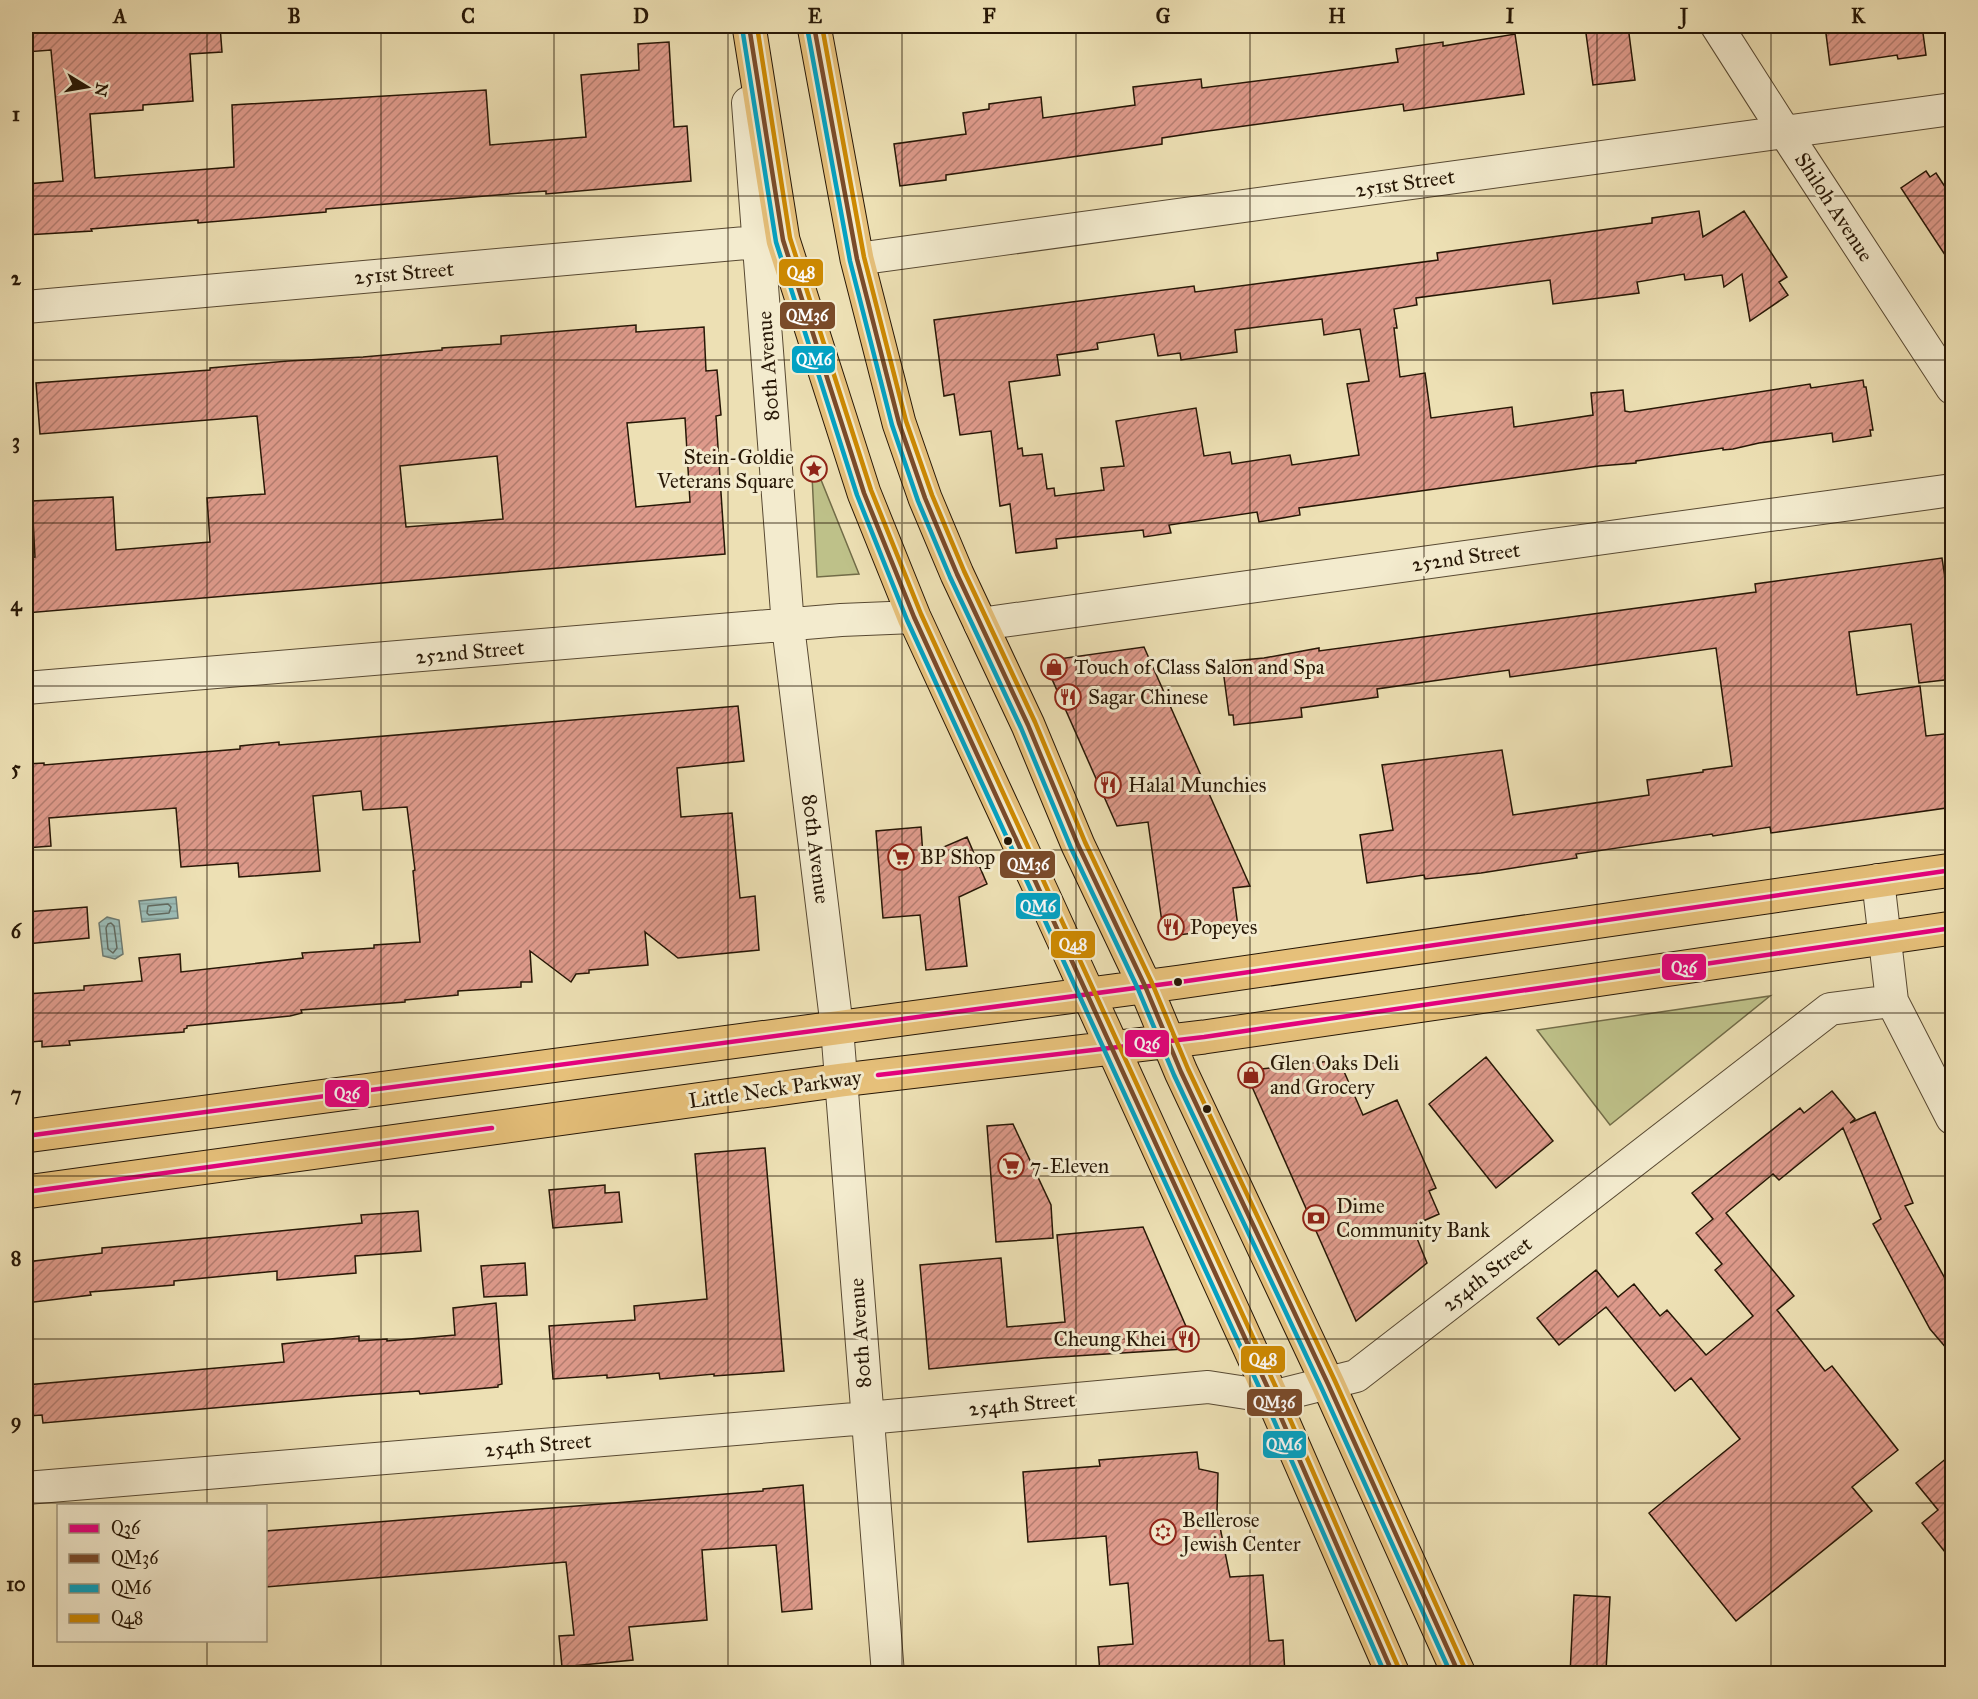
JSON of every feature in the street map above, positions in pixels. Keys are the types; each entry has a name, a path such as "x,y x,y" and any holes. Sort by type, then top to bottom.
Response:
{"main road":[{"path":"749,26 771,241 864,493 914,617 1272,1397 1393,1674"},
{"path":"814,26 857,259 899,423 926,498 980,624 1028,725 1078,845 1328,1384 1459,1674"},
{"path":"26,1136 1180,982 1953,870"},
{"name":"Little Neck Parkway","path":"26,1192 842,1080 1113,1049 1953,928"}],"street":[{"name":"80th Avenue","path":"742,26 771,241 788,626 842,1080 888,1674"},
{"name":"Shiloh Avenue","path":"1717,26 1953,388"},
{"name":"251st Street","path":"857,259 1953,109"},
{"name":"251st Street","path":"26,307 771,241"},
{"name":"252nd Street","path":"980,624 1953,490"},
{"name":"252nd Street","path":"26,688 841,620 914,617"},
{"path":"1878,880 1892,1001 1953,1118"},
{"name":"254th Street","path":"26,1488 867,1418 1208,1387 1272,1397 1328,1384 1356,1376 1830,1009 1892,1001"}],"green space":[{"path":"811,455 859,574 817,577"},
{"path":"1770,996 1610,1125 1537,1030"}],"water":[{"path":"176,897 178,918 142,922 139,901"},
{"path":"107,917 119,920 123,954 115,959 103,956 99,923"}],"building":[{"path":"26,26 220,26 222,52 190,54 193,101 143,105 143,110 90,114 95,178 234,167 232,105 486,90 490,145 586,137 581,75 639,70 638,44 669,42 674,127 687,126 691,181 546,194 546,191 326,209 326,212 198,223 198,220 26,235 26,184 63,181 51,50 26,52"},
{"path":"1585,26 1628,26 1635,80 1593,85"},
{"path":"1825,26 1922,26 1926,55 1898,59 1897,55 1830,65"},
{"path":"1515,34 1524,94 1404,111 1403,104 1208,131 1162,138 1162,144 946,175 946,180 900,186 894,144 966,134 963,113 989,109 989,104 1041,97 1043,118 1135,105 1133,87 1201,79 1202,88 1312,74 1398,62 1396,49 1443,42 1443,46"},
{"path":"1926,171 1930,177 1936,173 1953,199 1953,267 1901,188"},
{"path":"1699,211 1703,237 1744,211 1787,277 1779,282 1788,295 1750,321 1742,274 1724,287 1722,275 1685,280 1684,274 1637,282 1639,293 1553,304 1550,280 1416,298 1417,305 1394,309 1400,377 1425,373 1431,418 1512,407 1514,427 1593,415 1591,393 1623,390 1625,411 1630,412 1810,384 1811,388 1863,380 1873,430 1870,430 1871,436 1833,442 1832,433 1733,449 1723,450 1723,448 1636,461 1636,463 1599,466 1299,508 1300,515 1259,522 1257,512 1169,525 1171,533 1144,537 1143,530 1056,539 1057,548 1016,553 1010,504 1000,506 991,431 960,435 954,394 944,396 934,320 1194,286 1195,292 1438,260 1437,253 1652,223 1652,218","holes":["1322,319 1324,335 1360,329 1369,381 1347,384 1359,455 1292,465 1290,455 1232,464 1230,452 1204,456 1196,408 1116,421 1124,466 1101,468 1104,490 1055,496 1054,488 1047,489 1042,454 1023,456 1022,448 1018,449 1009,382 1060,375 1057,355 1098,349 1097,343 1154,334 1158,356 1180,353 1181,360 1237,352 1235,330"]},
{"path":"636,325 636,332 704,327 706,371 717,370 721,415 716,416 725,554 26,613 26,558 35,557 32,501 113,497 116,550 210,542 207,498 265,494 257,416 40,434 36,383 442,350 442,348 501,344 501,336","holes":["685,418 690,502 636,507 627,423","497,456 503,519 406,527 400,466"]},
{"path":"1942,558 1953,632 1953,679 1919,683 1911,624 1849,632 1857,695 1920,686 1926,736 1953,733 1953,807 1771,833 1770,827 1713,836 1712,834 1576,854 1577,858 1481,873 1425,879 1424,875 1367,883 1360,835 1393,830 1382,765 1502,750 1513,815 1649,795 1647,780 1732,766 1716,648 1510,677 1509,670 1377,689 1378,697 1301,708 1302,717 1234,725 1233,715 1229,715 1222,662 1756,592 1755,584"},
{"path":"1144,647 1250,886 1233,888 1238,927 1164,937 1148,822 1117,826 1044,661"},
{"path":"738,706 744,761 677,768 681,817 732,813 740,898 755,896 759,950 678,958 645,932 648,965 589,970 589,973 576,974 571,982 530,951 532,982 521,982 521,987 458,991 458,995 405,1000 405,1002 301,1010 302,1013 290,1016 187,1026 184,1032 69,1041 70,1045 42,1047 42,1041 30,1042 26,994 84,990 84,986 142,981 139,958 180,954 181,972 303,958 302,953 420,942 413,871 415,870 407,807 363,810 361,791 313,796 320,871 239,877 238,863 181,867 176,808 49,818 51,846 26,848 26,764 44,763 44,765 240,749 240,746 279,742 279,745"},
{"path":"921,827 923,856 967,837 987,884 959,897 967,966 926,970 920,915 883,918 876,831"},
{"path":"87,907 89,938 26,944 26,912"},
{"path":"1486,1057 1553,1141 1496,1188 1429,1104"},
{"path":"1339,1060 1363,1115 1397,1100 1436,1188 1429,1191 1439,1214 1412,1226 1427,1263 1356,1321 1245,1071"},
{"path":"1832,1091 1855,1119 1850,1123 1875,1112 1913,1203 1905,1206 1953,1293 1953,1356 1930,1329 1873,1224 1881,1219 1843,1128 1779,1180 1773,1174 1726,1213 1794,1296 1777,1310 1825,1371 1832,1366 1898,1450 1852,1487 1872,1511 1736,1621 1649,1513 1740,1439 1691,1378 1675,1391 1606,1307 1559,1345 1537,1318 1596,1270 1618,1297 1634,1284 1660,1316 1667,1310 1706,1355 1753,1316 1715,1270 1722,1264 1696,1233 1713,1219 1692,1193 1800,1108 1804,1113"},
{"name":"7-Eleven","path":"1013,1124 1051,1205 1053,1238 996,1242 987,1126"},
{"path":"765,1148 784,1371 660,1379 659,1373 607,1378 607,1375 553,1379 549,1326 635,1320 634,1306 707,1299 695,1154"},
{"path":"605,1185 605,1193 619,1192 622,1222 553,1228 549,1190"},
{"path":"418,1211 421,1251 355,1256 356,1273 277,1280 277,1271 174,1281 174,1285 90,1292 91,1295 26,1303 26,1262 102,1253 102,1248 362,1223 361,1215"},
{"path":"1143,1227 1191,1338 1184,1349 1044,1358 929,1369 920,1265 1001,1258 1007,1327 1065,1322 1057,1235"},
{"path":"525,1263 527,1295 484,1297 481,1266"},
{"path":"496,1303 502,1384 498,1387 420,1394 419,1391 349,1396 43,1423 42,1415 28,1416 26,1385 284,1362 282,1344 359,1336 359,1341 387,1339 387,1341 455,1335 453,1308"},
{"path":"1197,1452 1199,1469 1218,1473 1217,1512 1230,1577 1263,1575 1269,1641 1283,1640 1285,1674 1100,1674 1098,1647 1133,1644 1128,1583 1110,1585 1106,1536 1028,1542 1023,1472 1100,1466 1099,1460"},
{"path":"1953,1453 1953,1562 1922,1523 1938,1510 1916,1483"},
{"path":"803,1485 812,1609 782,1612 776,1545 702,1550 707,1620 629,1627 633,1660 562,1667 559,1636 574,1635 566,1562 267,1587 267,1531 763,1491 763,1489"},
{"path":"1574,1595 1610,1597 1606,1671 1598,1671 1598,1674 1570,1674"}],"transit line":[{"name":"QM36","path":"749,26 783,240 864,493 914,617 1272,1397 1393,1674"},
{"name":"Q48","path":"757,26 790,238 871,490 921,614 1279,1394 1400,1671"},
{"name":"QM36","path":"814,26 857,259 899,423 925,498 957,574 1028,725 1078,845 1145,986 1181,1072 1328,1384 1459,1674"},
{"name":"Q48","path":"822,26 864,257 906,421 932,495 964,571 1035,722 1085,842 1152,983 1188,1069 1335,1381 1466,1671"},
{"name":"QM6","path":"742,27 776,242 857,495 907,620 1265,1400 1385,1674"},
{"name":"QM6","path":"807,27 850,261 892,425 918,501 950,577 1021,728 1071,848 1138,989 1174,1075 1321,1387 1451,1674"},
{"name":"Q36","path":"26,1136 1180,982 1952,870"},
{"name":"Q36","path":"878,1075 1204,1037 1952,928"},
{"name":"Q36","path":"26,1192 492,1128"}],"place":[{"name":"Stein-Goldie Veterans Square","path":"814,469"},
{"name":"Touch of Class Salon and Spa","path":"1054,667"},
{"name":"Sagar Chinese","path":"1068,697"},
{"name":"Halal Munchies","path":"1108,785"},
{"name":"BP Shop","path":"901,857"},
{"name":"Popeyes","path":"1171,927"},
{"name":"Glen Oaks Deli and Grocery","path":"1251,1075"},
{"name":"7-Eleven","path":"1011,1166"},
{"name":"Dime Community Bank","path":"1316,1218"},
{"name":"Cheung Khei","path":"1186,1339"},
{"name":"Bellerose Jewish Center","path":"1163,1532"}]}
